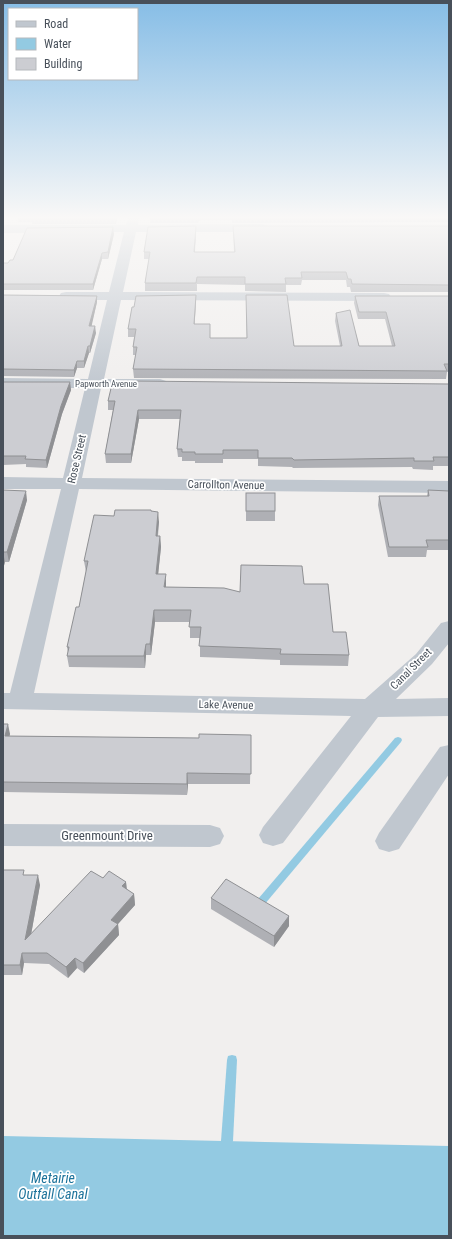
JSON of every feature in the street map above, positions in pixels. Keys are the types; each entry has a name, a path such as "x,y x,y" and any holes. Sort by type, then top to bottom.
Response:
{"street":[{"name":"Rose Street","path":"12,701 71,483 120,274"},
{"path":"51,296 393,298"},
{"name":"Papworth Avenue","path":"3,383 173,384"},
{"name":"Carrollton Avenue","path":"3,483 449,487"},
{"name":"Canal Street","path":"273,835 371,708 424,659 449,628"},
{"name":"Lake Avenue","path":"12,701 371,708 449,707"},
{"path":"389,841 449,754"},
{"name":"Greenmount Drive","path":"3,835 210,836"}],"water":[{"name":"Metairie Outfall Canal","path":"3,1136 449,1146 449,1236 3,1236"}],"building":[{"path":"3,274 96,274 93,284 3,284"},
{"path":"146,274 301,274 302,278 285,278 286,284 245,284 245,277 197,277 196,283 145,283"},
{"path":"347,274 449,274 449,285 352,284 351,279 348,279"},
{"path":"3,295 97,296 89,326 95,326 90,346 88,346 84,361 77,361 74,370 3,369"},
{"path":"196,295 194,324 210,324 210,338 247,338 246,295 287,295 294,346 342,346 336,313 350,310 359,346 395,346 386,312 359,312 355,296 449,296 449,364 444,364 447,371 133,369 137,347 133,347 136,329 128,329 132,307 134,307 136,296"},
{"path":"131,381 449,384 449,457 433,457 434,461 414,461 414,458 294,460 292,458 258,458 258,450 223,450 223,454 195,454 195,452 182,452 182,449 177,449 181,410 138,410 131,454 105,454 115,401 108,401 112,384 131,384"},
{"path":"3,382 70,382 61,406 46,460 25,459 26,456 3,456"},
{"path":"3,490 26,491 7,552 3,552"},
{"path":"428,490 449,491 449,540 426,540 428,547 389,547 379,496 429,496"},
{"path":"246,493 275,493 275,511 246,511"},
{"path":"115,510 151,510 158,512 156,536 160,536 156,574 166,574 164,587 224,588 240,592 241,565 302,566 304,584 328,584 333,632 346,632 349,655 280,654 281,649 199,646 201,627 189,627 191,610 154,610 150,644 146,644 144,656 67,656 69,647 67,647 76,607 79,607 88,561 84,561 94,515 114,516"},
{"path":"3,724 8,724 5,736 199,738 199,734 251,735 251,774 187,773 187,784 3,782"},
{"path":"3,870 24,870 23,875 38,875 25,940 91,871 103,878 109,871 126,882 122,886 134,894 111,920 118,924 83,963 75,958 66,967 47,953 22,953 20,965 3,965"},
{"path":"226,879 289,916 274,936 211,898"}],"waterway":[{"path":"256,908 398,740"},
{"path":"227,1141 232,1060"}]}
